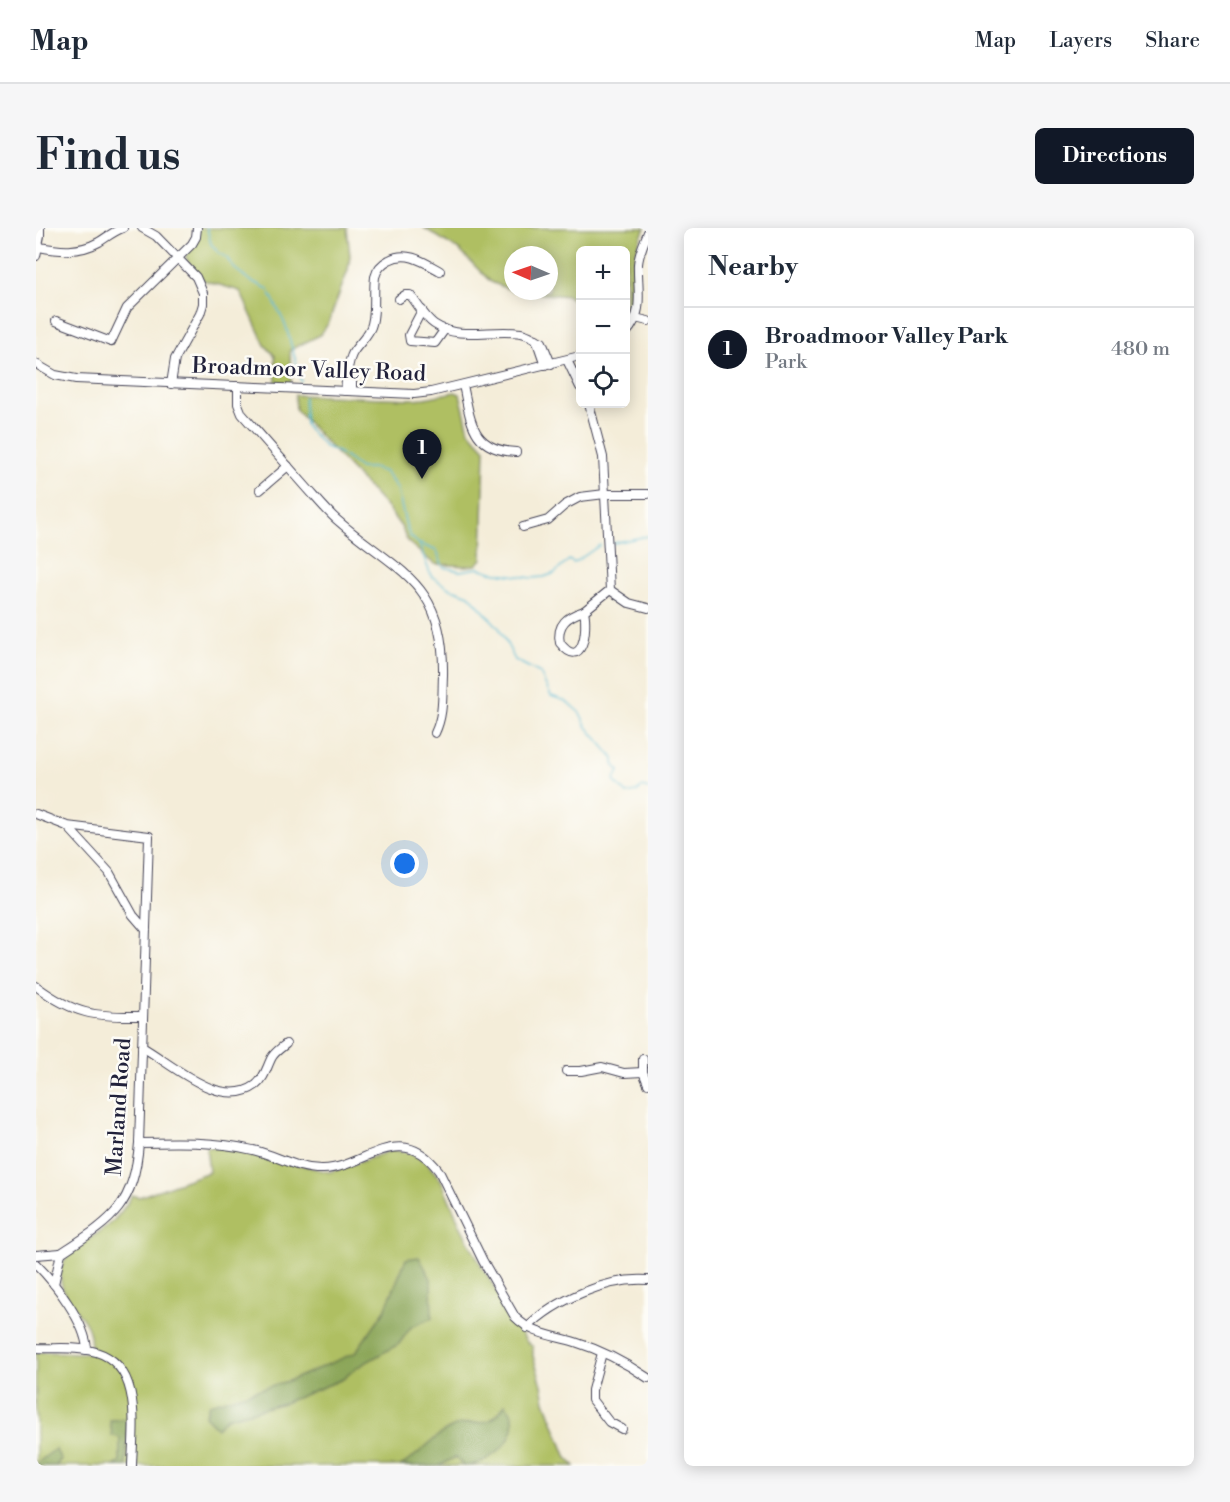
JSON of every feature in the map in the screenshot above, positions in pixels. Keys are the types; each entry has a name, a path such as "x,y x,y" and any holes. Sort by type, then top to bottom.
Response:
{"street":[{"path":"36,256 40,228"},
{"path":"39,247 59,251 81,249 123,228"},
{"path":"142,228 156,236 196,277 201,287 203,299 200,314 174,359 171,384"},
{"path":"56,321 111,342 127,308 195,240 197,228"},
{"path":"630,326 635,318 640,295 638,262 648,232"},
{"path":"348,391 352,375 349,370 352,353 372,324 375,278 380,266 397,255 403,255 440,271"},
{"path":"399,299 408,294 434,324 445,329 461,332 522,333 536,339 548,364"},
{"path":"422,310 409,335 410,341 435,343 445,329"},
{"path":"635,318 648,321"},
{"name":"Broadmoor Valley Road","path":"36,364 55,375 66,378 421,394 576,357"},
{"path":"567,360 576,379"},
{"path":"463,385 476,435 487,446 497,450 516,452"},
{"path":"238,386 238,404 242,414 335,519 411,577 431,608 441,640 443,657 441,720 435,733"},
{"path":"590,408 603,457 610,590"},
{"path":"260,490 288,466"},
{"path":"523,526 541,524 565,505 580,497 605,494 648,494"},
{"path":"610,590 628,603 648,608"},
{"path":"584,611 586,620 583,643 576,652 570,652 560,643 558,636 563,622 574,614 584,611 610,590"},
{"name":"Marland Road","path":"36,814 67,826 149,836 139,1143 133,1182 116,1214 61,1253"},
{"name":"Marland Road","path":"67,826 109,872 134,915 146,930"},
{"path":"36,986 62,1003 87,1014 106,1017 143,1016"},
{"path":"142,1047 198,1083 232,1092 246,1090 258,1084 273,1055 286,1044"},
{"path":"643,1059 643,1072 648,1084"},
{"path":"566,1071 602,1067 624,1073 643,1072"},
{"path":"139,1143 233,1146 255,1150 308,1168 323,1169 339,1166 383,1149 399,1148 414,1151 430,1160 439,1171 483,1261 515,1317 527,1328 575,1342 602,1353 621,1361 648,1378"},
{"path":"36,1255 61,1253 54,1284"},
{"path":"36,1264 54,1284 83,1328 87,1350"},
{"path":"527,1328 547,1310 577,1296 617,1282 648,1280"},
{"path":"36,1348 98,1352 112,1360 123,1371 129,1384 133,1414 132,1466"},
{"path":"602,1353 592,1390 592,1400 609,1422 621,1429"}],"green space":[{"path":"199,228 347,228 350,256 348,270 328,324 320,335 290,350 291,385 276,384 275,356 265,345 240,291 203,280 187,261 186,256"},
{"path":"424,228 645,228 636,256 634,300 630,318 630,246 576,246 576,303 568,296 558,295 558,246 504,246 504,287 491,282 459,250"},
{"path":"455,392 460,394 469,431 485,449 482,559 476,565 467,566 434,564 407,541 402,528 388,509 296,410 295,395 413,399"},
{"path":"206,1147 232,1148 329,1172 392,1150 410,1153 425,1161 441,1180 461,1227 482,1267 526,1341 533,1347 533,1356 545,1401 567,1458 575,1466 36,1466 36,1352 91,1353 87,1326 62,1286 60,1274 62,1265 74,1249 113,1222 132,1195 139,1197 209,1172"},
{"path":"419,1257 431,1279 432,1318 411,1327 399,1344 356,1368 343,1379 284,1403 226,1418 217,1428 205,1416 209,1404 291,1380 355,1353 385,1310 406,1259"},
{"path":"505,1404 512,1414 511,1435 495,1454 485,1460 463,1466 456,1457 439,1466 400,1466 442,1433 458,1425 486,1422 492,1419"},
{"path":"127,1419 126,1466 114,1466 120,1462 120,1438 112,1435 110,1420"},
{"path":"55,1449 61,1459 56,1466 36,1466 36,1464"}],"waterway":[{"path":"207,228 211,244 219,253 249,280 268,289 286,326 301,381"},
{"path":"304,397 305,425 324,446 340,453 360,468 373,468 385,472 397,488 407,529 410,536 419,544 431,576 449,588 469,595 499,628 515,660 540,673 551,696 566,701 580,713 587,727 614,759 614,764 619,771 614,781 627,794 643,787 648,789"},
{"path":"613,543 648,536"},
{"path":"420,544 437,551 443,567 460,571 479,568 532,578 555,573 569,560 574,563 600,545"}],"place":[{"name":"Broadmoor Valley Park","path":"422,479"}]}
